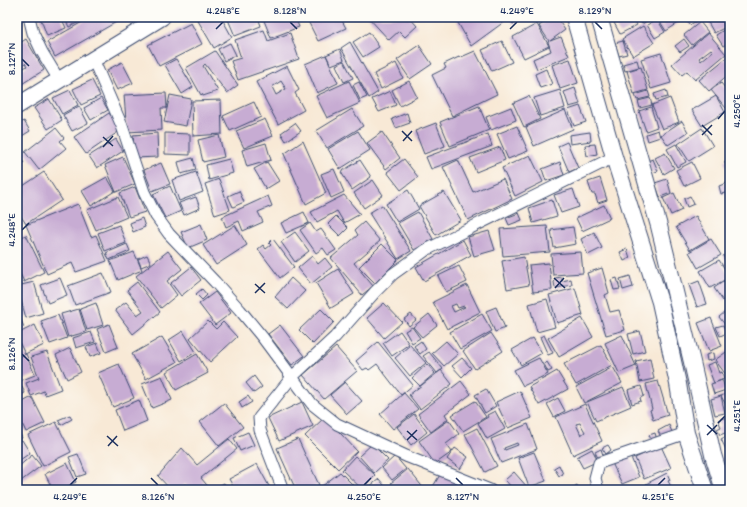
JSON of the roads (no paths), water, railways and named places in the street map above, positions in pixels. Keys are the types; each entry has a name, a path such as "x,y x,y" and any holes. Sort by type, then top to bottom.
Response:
{"main road":[{"path":"17,106 162,17"},
{"path":"574,17 614,156 660,302 678,384 686,433 704,490"},
{"path":"599,17 661,233 713,455 724,490"}],"street":[{"path":"29,17 33,33 42,52 59,80"},
{"path":"94,59 122,126 144,192 156,216 169,234 245,315 312,404 337,424 408,457 490,490"},
{"path":"283,490 260,430 259,418 292,377 335,337 375,292 393,274 426,250 614,156"},
{"path":"598,490 595,478 599,463 686,433"}]}
